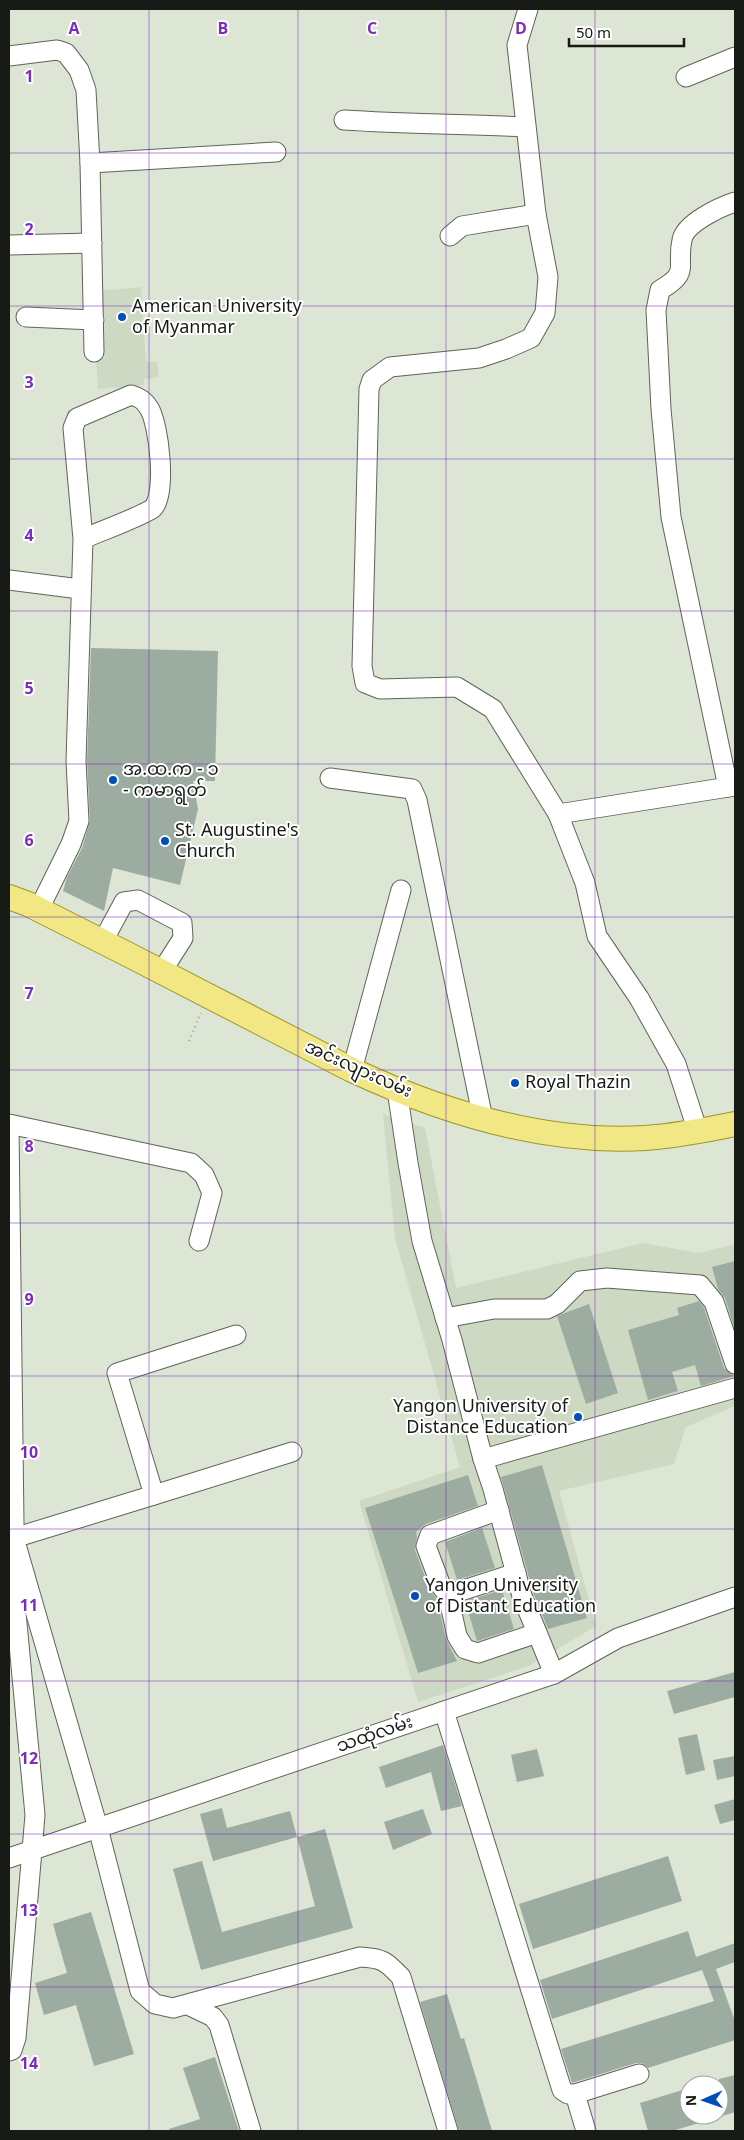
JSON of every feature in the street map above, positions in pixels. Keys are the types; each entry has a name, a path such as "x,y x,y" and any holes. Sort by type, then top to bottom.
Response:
{"main road":[{"name":"အင်းလျားလမ်း","path":"9,897 39,909 103,941 352,1070 397,1090 484,1119 542,1132 601,1138 645,1138 698,1132 735,1124"}],"street":[{"path":"528,9 517,45 536,214 548,277 545,313 531,338 479,358 390,367 372,380 369,389 362,666 365,683 380,689 457,687 493,708 558,814 585,883 597,936 640,998 676,1064 698,1132"},
{"path":"9,56 57,50 66,53 79,70 86,90 90,163 94,352"},
{"path":"686,78 735,56"},
{"path":"344,120 403,124 468,124 525,127"},
{"path":"90,163 276,152"},
{"path":"558,814 732,787 671,517 661,409 656,310 660,290 676,280 681,269 682,238 693,223 735,202"},
{"path":"450,236 462,226 536,214"},
{"path":"9,245 92,244"},
{"path":"26,317 94,320"},
{"path":"39,909 71,844 79,821 76,761 83,539 73,428 77,418 130,395 137,397 148,406 156,427 158,499 150,510 83,539"},
{"path":"9,580 80,589"},
{"path":"330,778 412,789 417,800 484,1119"},
{"path":"352,1070 402,890"},
{"path":"103,941 124,902 138,900 182,923 183,938 162,971"},
{"path":"397,1090 422,1241 522,1596 554,1674"},
{"path":"9,2051 12,2050 16,2038 35,1815 15,1602 9,1125 191,1163 204,1175 212,1193 199,1241"},
{"path":"445,1318 494,1309 547,1308 557,1304 580,1281 606,1278 700,1285 714,1302 735,1364"},
{"path":"154,1495 117,1373 236,1335"},
{"path":"482,1459 735,1388"},
{"path":"14,1538 292,1452"},
{"path":"499,1510 430,1535 426,1546 441,1586 448,1594 457,1636 465,1649 478,1653 537,1633"},
{"path":"14,1538 98,1828 140,1991 155,2004 173,2008 360,1957 379,1958 389,1964 401,1977 448,2131"},
{"path":"448,1594 516,1573"},
{"name":"သထုံလမ်း","path":"9,1858 554,1674 618,1638 735,1597"},
{"path":"444,1711 562,2090 568,2094 575,2094 639,2074"},
{"path":"188,2005 213,2017 219,2025 251,2131"},
{"path":"575,2094 586,2131"}],"path":[{"path":"189,1041 209,996"}],"shaded area":[{"name":"American University of Myanmar","path":"141,287 146,362 157,362 159,377 144,379 144,385 98,389 95,345 100,291"},
{"name":"Yangon University of Distance Education","path":"383,1114 425,1128 456,1288 643,1243 699,1253 735,1244 735,1406 686,1427 674,1464 559,1491 596,1626 529,1666 418,1702 359,1501 460,1467 395,1238"}],"building":[{"name":"အ.ထ.က - ၁ - ကမာရွတ်","path":"91,648 218,651 215,781 193,781 198,809 180,885 113,868 104,911 63,891 67,877 82,848 90,821 87,761"},
{"path":"735,1261 735,1330 725,1298 718,1289 712,1267"},
{"path":"699,1301 704,1308 724,1368 734,1376 701,1386 695,1365 672,1372 678,1391 648,1400 628,1330 679,1315 677,1308"},
{"path":"589,1304 618,1393 586,1404 557,1316"},
{"path":"542,1465 587,1618 548,1629 533,1592 501,1477"},
{"name":"Yangon University of Distant Education","path":"468,1475 478,1506 426,1524 416,1532 415,1550 430,1590 437,1600 446,1639 457,1661 418,1673 365,1508"},
{"path":"482,1528 495,1568 457,1580 445,1542"},
{"path":"502,1590 514,1629 477,1641 465,1601"},
{"path":"735,1672 735,1697 674,1714 667,1691"},
{"path":"697,1734 705,1770 686,1775 678,1738"},
{"path":"443,1745 462,1806 441,1811 431,1772 386,1788 379,1767"},
{"path":"537,1749 544,1776 517,1782 511,1755"},
{"path":"735,1756 735,1776 717,1780 713,1760"},
{"path":"735,1799 735,1820 720,1824 714,1805"},
{"path":"222,1808 227,1828 290,1811 297,1837 213,1861 200,1814"},
{"path":"423,1809 432,1834 393,1850 384,1822"},
{"path":"325,1829 353,1928 201,1970 173,1869 202,1861 222,1932 315,1906 297,1837"},
{"path":"668,1856 682,1901 533,1949 519,1904"},
{"path":"91,1912 134,2054 94,2066 76,2005 44,2015 35,1983 67,1973 53,1924"},
{"path":"688,1931 696,1957 735,1943 735,1962 716,1969 735,2021 735,2040 648,2068 642,2063 636,2063 572,2083 561,2049 714,2001 702,1970 552,2019 540,1980"},
{"path":"447,1994 461,2039 464,2038 492,2131 459,2131 420,2002"},
{"path":"215,2057 239,2131 170,2131 169,2129 200,2119 183,2068"},
{"path":"735,2075 735,2112 729,2114 729,2076"},
{"path":"679,2091 679,2125 692,2125 672,2131 648,2131 640,2103"}],"place":[{"name":"American University of Myanmar","path":"122,317"},
{"name":"အ.ထ.က - ၁ - ကမာရွတ်","path":"113,780"},
{"name":"St. Augustine's Church","path":"165,841"},
{"name":"Royal Thazin","path":"515,1083"},
{"name":"Yangon University of Distance Education","path":"578,1417"},
{"name":"Yangon University of Distant Education","path":"415,1596"}]}
